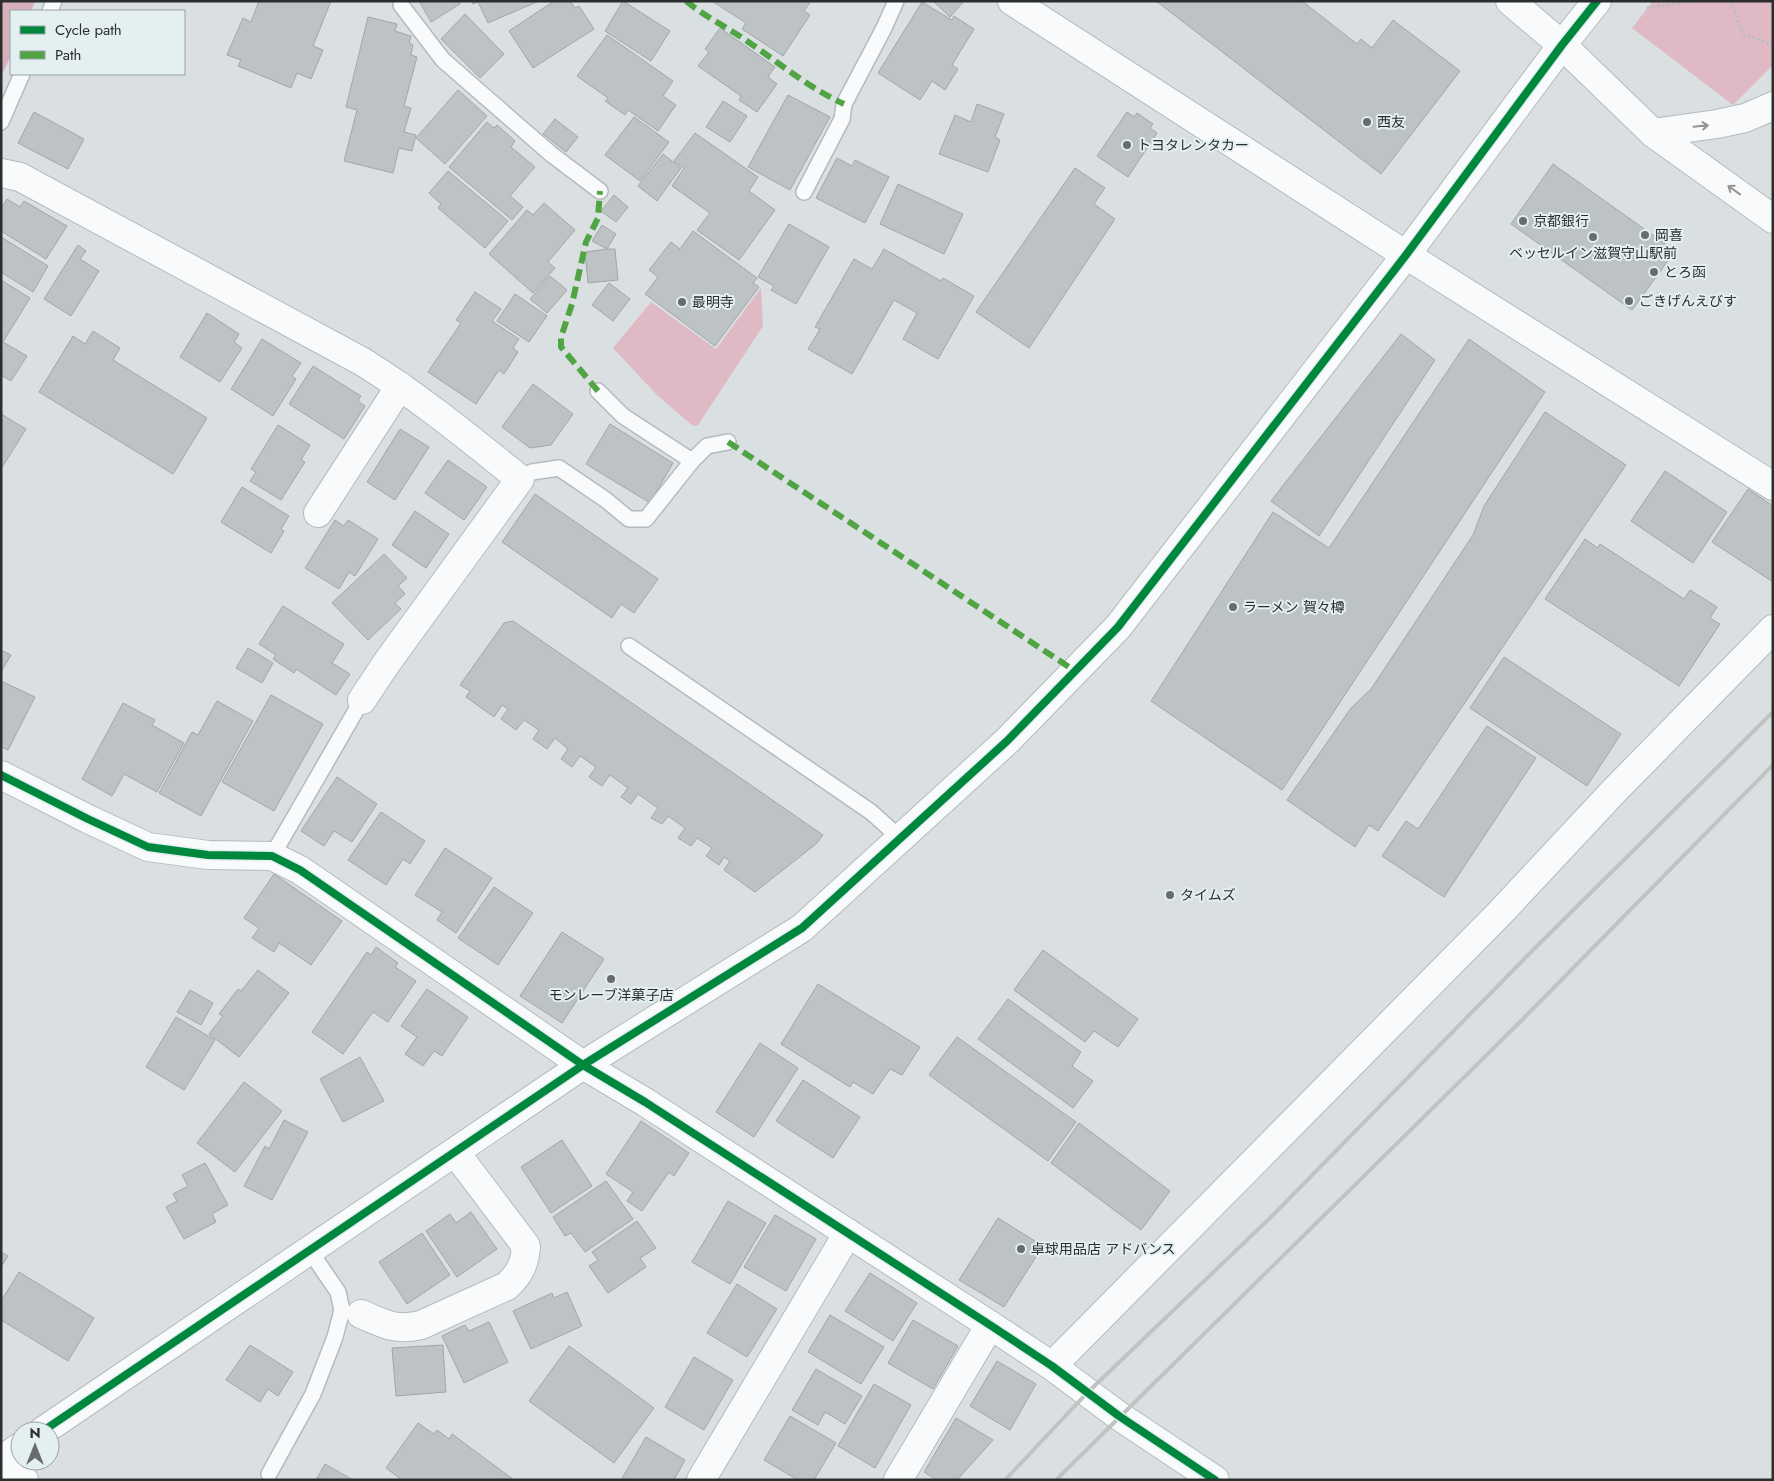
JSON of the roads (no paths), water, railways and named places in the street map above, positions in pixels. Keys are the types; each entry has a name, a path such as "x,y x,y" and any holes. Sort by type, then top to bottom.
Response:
{"street":[{"path":"1012,1 1406,255 1773,486"},
{"path":"1510,1 1562,45 1653,133 1773,219"},
{"path":"58,1421 583,1065 802,928 1007,741 1118,627 1406,255 1562,45 1597,1"},
{"path":"1653,133 1745,118 1773,106"},
{"path":"1,174 20,177 354,358 400,386 453,424 520,479 388,660 362,700"},
{"path":"318,514 400,386"},
{"path":"1052,1366 1492,921 1615,790 1773,628"},
{"path":"1,775 148,847 208,855 272,856 300,870 583,1065 645,1102 990,1325 1052,1366 1119,1416 1215,1480"},
{"path":"361,1314 395,1328 409,1328 421,1325 508,1286 517,1276 525,1261 526,1246 455,1152"},
{"path":"700,1480 848,1233"},
{"path":"898,1480 990,1325"},
{"path":"1,1465 24,1480"}],"lane":[{"path":"804,192 842,119 844,104 896,1"},
{"path":"397,3 442,60 551,154 600,191"},
{"path":"1,122 22,75"},
{"path":"598,391 623,416 692,461"},
{"path":"520,479 532,472 558,468 606,500 629,519 646,519 692,461 707,446 728,442"},
{"path":"629,646 871,812 900,838"},
{"path":"272,856 362,700"},
{"path":"268,1474 313,1394 335,1337 342,1310 338,1292 310,1251"}],"railway":[{"path":"1005,1480 1087,1393 1270,1218 1534,949 1773,712"},
{"path":"1056,1480 1522,1020 1773,765"}],"place":[{"name":"西友","path":"1367,122"},
{"name":"トヨタレンタカー","path":"1127,145"},
{"name":"京都銀行","path":"1523,221"},
{"name":"岡喜","path":"1645,235"},
{"name":"ベッセルイン滋賀守山駅前","path":"1593,237"},
{"name":"とろ函","path":"1654,272"},
{"name":"ごきげんえびす","path":"1629,301"},
{"name":"最明寺","path":"682,302"},
{"name":"ラーメン 賀々樽","path":"1233,607"},
{"name":"タイムズ","path":"1170,895"},
{"name":"モンレーブ洋菓子店","path":"611,979"},
{"name":"卓球用品店 アドバンス","path":"1021,1249"}]}
